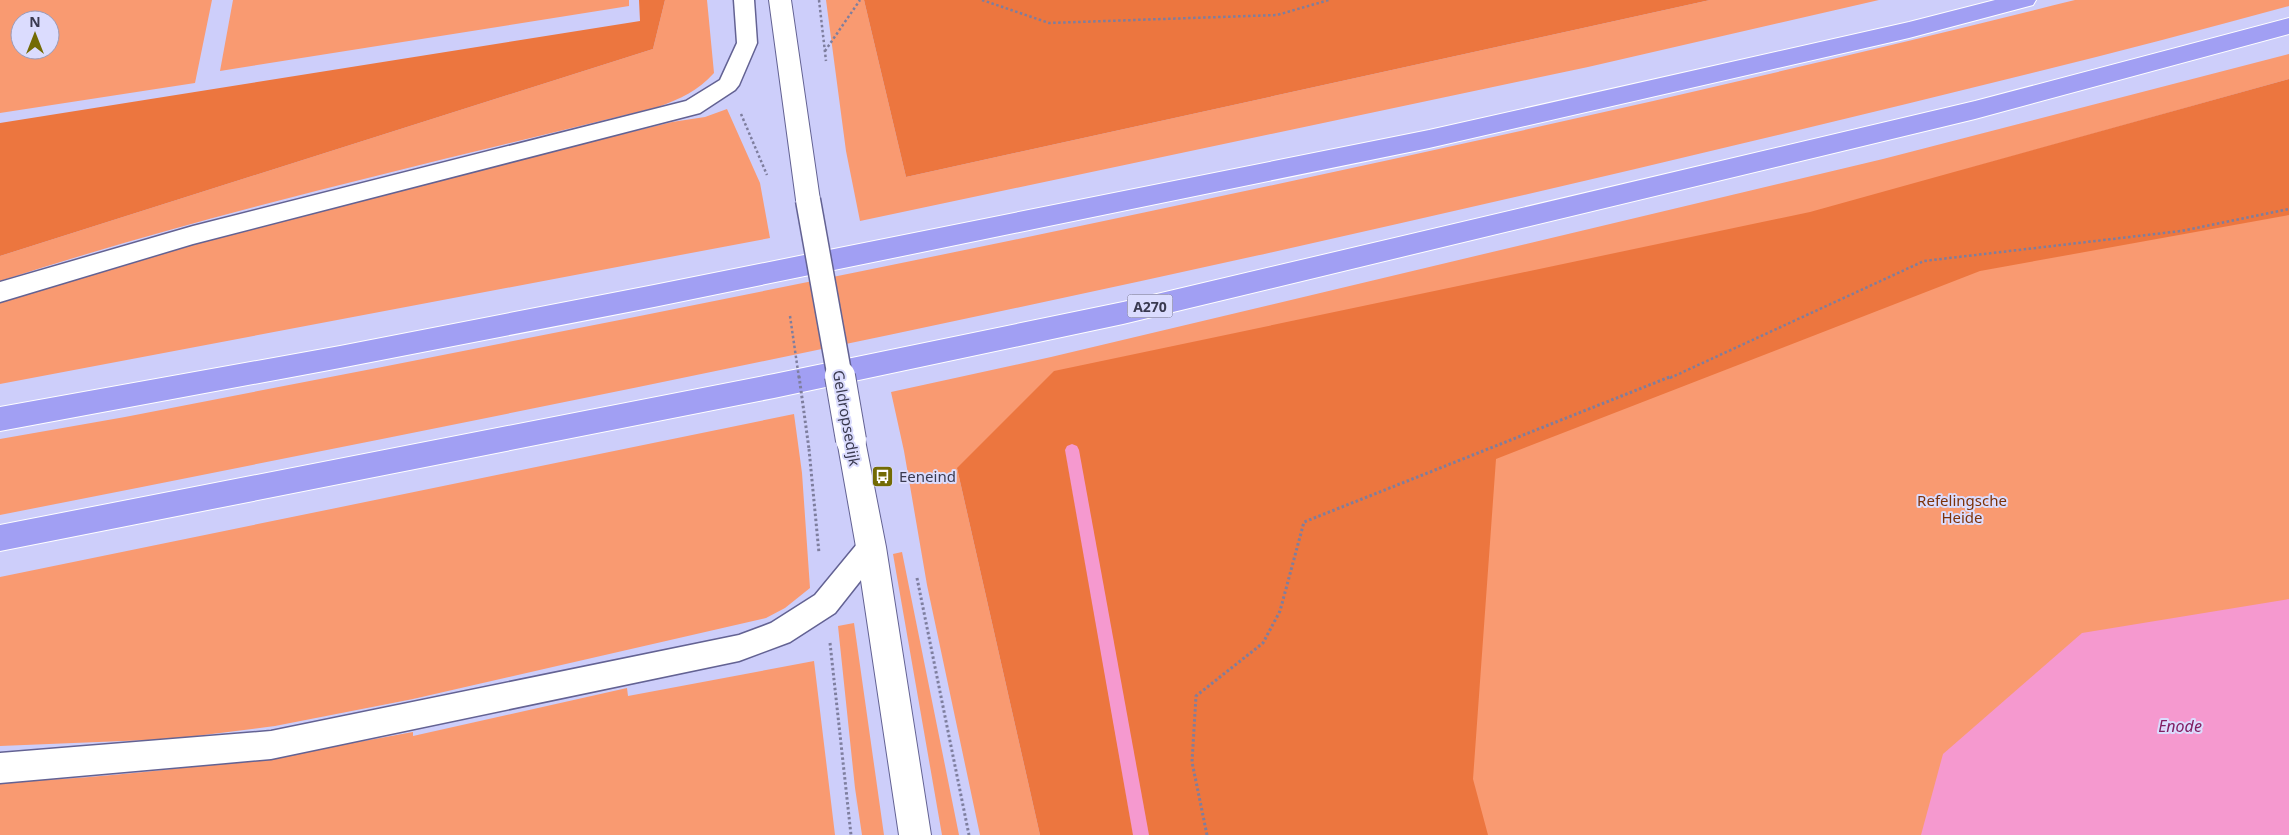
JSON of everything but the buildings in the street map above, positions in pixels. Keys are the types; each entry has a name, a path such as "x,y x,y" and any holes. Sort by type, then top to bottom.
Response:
{"highway":[{"path":"0,418 340,357 634,300 1429,140 1909,30 2025,0"},
{"name":"A270","path":"0,538 764,388 1123,313 1965,112 2289,26"}],"street":[{"name":"Geldropsedijk","path":"780,0 808,200 870,547 915,835"}],"lane":[{"path":"0,292 193,236 692,107 728,85 746,43 744,0"},
{"path":"0,768 271,745 739,648 780,633 824,604 870,547"}],"path":[{"path":"825,51 860,0"},
{"path":"982,0 1049,24 1277,15 1329,0"},
{"path":"1207,835 1192,762 1196,696 1263,643 1280,611 1304,522 1647,388 1924,261 2182,231 2289,210"},
{"path":"790,313 809,449"},
{"path":"917,576 969,835"}],"green space":[{"path":"0,0 212,0 195,83 0,113"},
{"path":"233,0 629,0 629,6 220,71"},
{"path":"665,0 707,0 714,73 695,90 674,101 658,107 245,209 0,281 0,256 653,49"},
{"path":"826,0 864,0 906,177 1710,0 1879,0 1588,67 860,221 846,151"},
{"path":"2075,0 2289,0 2289,6 2084,60 1878,111 1524,195 1307,244 654,384 0,515 0,439 125,417 614,321 1103,221 1590,115 1833,59"},
{"name":"Refelingsche Heide","path":"2289,54 2289,79 1956,172 2289,85 2289,835 1181,835 957,468 1040,835 980,835 927,585 904,451 891,392 1051,357 1883,159"},
{"path":"727,109 760,183 770,238 0,384 0,302 200,241 672,122 705,117"},
{"path":"794,414 802,473 810,588 785,608 766,618 413,699 275,726 172,739 0,746 0,577"},
{"path":"902,552 959,835 942,835 893,554"},
{"path":"854,623 884,835 862,835 855,788 838,626"},
{"path":"814,661 835,835 0,835 0,782 156,771 259,758 413,732 413,736 627,688 628,696"}],"shaded area":[{"path":"639,0 665,0 653,49 0,256 0,123 640,21"},
{"path":"864,0 1710,0 906,177"},
{"path":"2289,79 2289,215 1980,271 1496,459 1473,779 1488,835 1040,835 957,468 1054,371 1810,212"}],"water":[{"name":"Enode","path":"2289,599 2289,835 1921,835 1943,754 2082,633"}],"waterway":[{"path":"1072,450 1141,835"}],"place":[{"name":"Eeneind","path":"883,476"}]}
